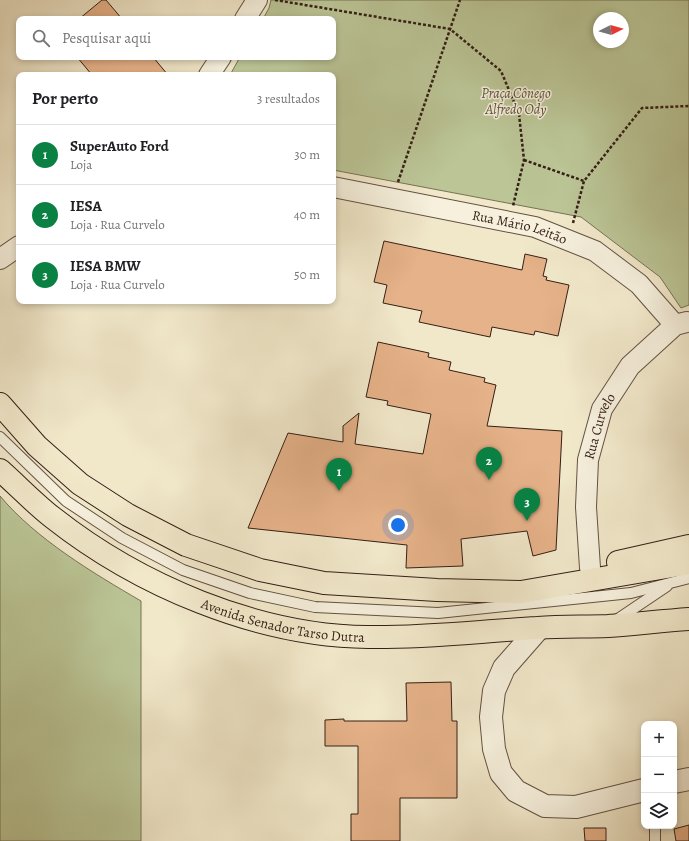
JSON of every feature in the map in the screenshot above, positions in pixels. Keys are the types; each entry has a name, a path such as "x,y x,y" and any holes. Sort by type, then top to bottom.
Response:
{"main road":[{"path":"0,404 37,446 80,484 128,515 186,545 260,570 324,583 437,590 521,592 689,563"},
{"name":"Avenida Senador Tarso Dutra","path":"0,470 52,517 115,561 181,595 240,616 305,631 366,637 440,636 539,628 609,626 689,619"},
{"path":"521,592 590,568 689,546"},
{"name":"Avenida Senador Tarso Dutra","path":"609,626 689,603"}],"street":[{"path":"247,16 258,0"},
{"path":"211,72 219,60"},
{"name":"Rua Mário Leitão","path":"336,189 535,227 595,250 640,284 682,324"},
{"path":"0,259 16,248"},
{"name":"Rua Curvelo","path":"590,568 586,506 588,460 602,408 630,366 682,324"},
{"path":"539,628 504,668 494,691 491,717 494,749 501,773 516,791 545,806 576,806 641,791"},
{"path":"677,781 689,779"}],"lane":[{"path":"0,437 66,501 122,538 184,570 250,593 315,607 438,613 631,593 689,578"},
{"path":"609,626 672,583"},
{"path":"654,829 655,841"}],"path":[{"path":"273,0 450,29 501,71 520,114 524,160 509,222"},
{"path":"392,199 460,0"},
{"path":"568,240 584,181 642,108 689,106"},
{"path":"524,160 584,181"}],"green space":[{"name":"Praça Cônego Alfredo Ody","path":"271,0 689,0 689,305 681,308 660,277 581,217 336,171 336,72 232,72 238,60 336,60 336,16 265,16"},
{"path":"0,496 30,527 48,541 85,567 141,601 141,841 0,841"}],"building":[{"path":"102,0 106,0 119,16 83,16"},
{"path":"80,60 156,60 166,72 90,72"},
{"path":"384,241 522,270 525,254 547,259 543,276 547,277 546,280 569,285 558,336 535,331 534,335 492,327 490,337 419,322 422,311 383,303 387,285 374,282"},
{"path":"378,342 429,353 428,357 451,362 449,370 485,378 484,382 496,385 487,426 562,431 556,550 533,556 527,531 461,539 463,566 406,568 407,545 248,528 288,433 343,442 343,426 359,413 355,444 423,454 431,414 387,405 388,401 366,397"},
{"path":"451,682 452,721 457,721 457,798 400,798 400,841 351,841 351,814 358,814 358,746 325,746 325,720 344,719 344,721 407,721 406,683"},
{"path":"689,825 689,841 676,841 674,829"},
{"path":"584,828 606,828 606,841 585,841"}],"place":[{"name":"IESA","path":"489,480"},
{"name":"SuperAuto Ford","path":"339,491"},
{"name":"IESA BMW","path":"527,521"}]}
